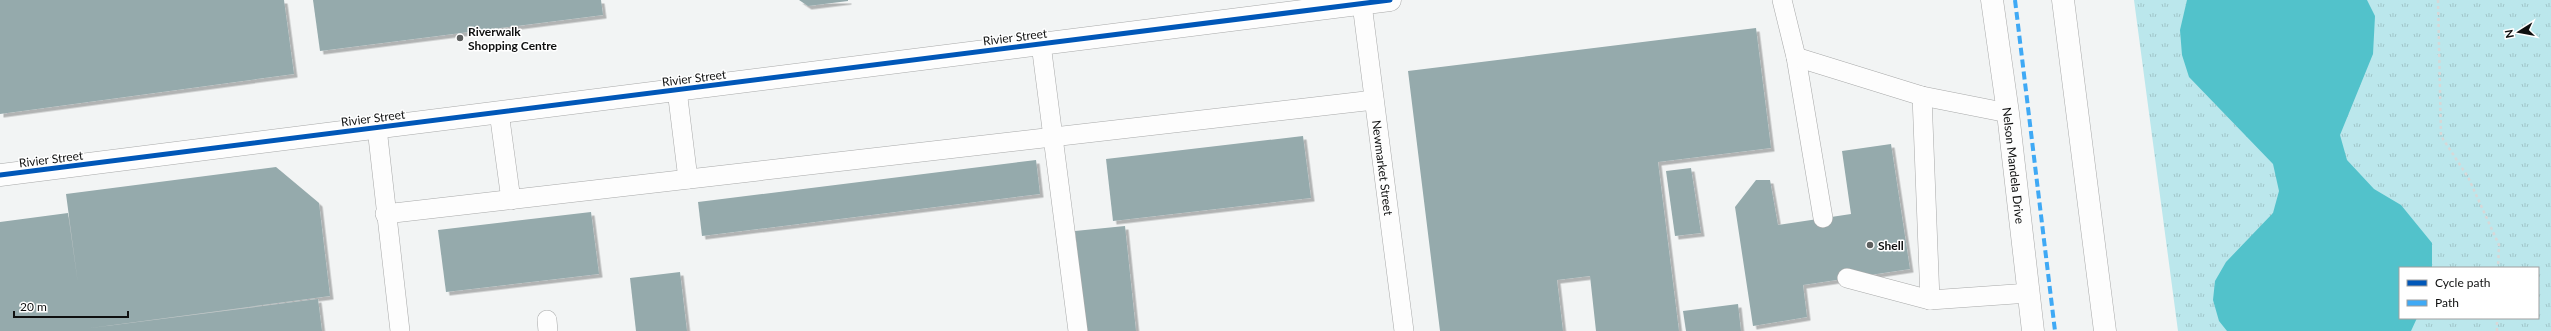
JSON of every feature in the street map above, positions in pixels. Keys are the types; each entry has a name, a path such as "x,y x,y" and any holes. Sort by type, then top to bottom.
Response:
{"main road":[{"name":"Rivier Street","path":"0,175 1390,0"},
{"name":"Nelson Mandela Drive","path":"1992,0 2008,113 2033,331"},
{"path":"2063,0 2105,331"}],"lane":[{"path":"1782,0 1796,57 1823,218"},
{"name":"Newmarket Street","path":"1362,4 1404,331"},
{"path":"1042,44 1052,137 1060,173 1078,331"},
{"path":"1796,57 1922,96 2008,113"},
{"path":"676,90 688,179"},
{"path":"1922,96 1930,300"},
{"path":"386,214 1374,100"},
{"path":"499,112 511,200"},
{"path":"377,128 400,331"},
{"path":"1847,278 1930,300 2029,293"}],"path":[{"path":"2438,0 2441,136 2468,177 2499,245 2498,267"},
{"path":"2497,319 2497,331"}],"green space":[{"path":"2134,0 2551,0 2551,331 2178,331"}],"water":[{"path":"2187,0 2367,0 2375,16 2373,54 2340,135 2347,160 2374,189 2401,205 2432,243 2432,267 2399,267 2399,319 2417,319 2411,331 2227,331 2219,321 2213,300 2215,281 2226,262 2273,213 2279,191 2273,164 2189,77 2182,55 2180,30"}],"building":[{"path":"0,0 284,0 294,74 0,114"},
{"path":"313,0 601,0 603,15 320,51"},
{"path":"799,0 848,0 848,1 808,6"},
{"path":"1756,28 1771,148 1658,162 1679,331 1596,331 1590,276 1557,280 1563,331 1440,331 1408,71"},
{"path":"1303,136 1311,198 1113,221 1106,159"},
{"path":"1891,144 1910,269 1803,285 1807,317 1753,326 1735,207 1756,180 1770,180 1778,225 1851,214 1842,151"},
{"path":"1036,160 1040,194 702,236 698,202"},
{"path":"276,167 319,203 330,296 83,329 318,299 322,331 0,331 0,222 68,213 78,284 66,194"},
{"path":"1691,168 1701,233 1675,236 1666,171"},
{"path":"591,212 599,274 446,292 438,230"},
{"path":"1125,226 1136,331 1086,331 1075,231"},
{"path":"680,272 687,331 636,331 630,278"},
{"path":"1738,304 1741,331 1686,331 1683,311"}],"marked path":[{"path":"2015,0 2055,331"}],"cycle path":[{"path":"0,175 1390,0"}],"place":[{"name":"Riverwalk Shopping Centre","path":"460,38"},
{"name":"Shell","path":"1870,245"}]}
